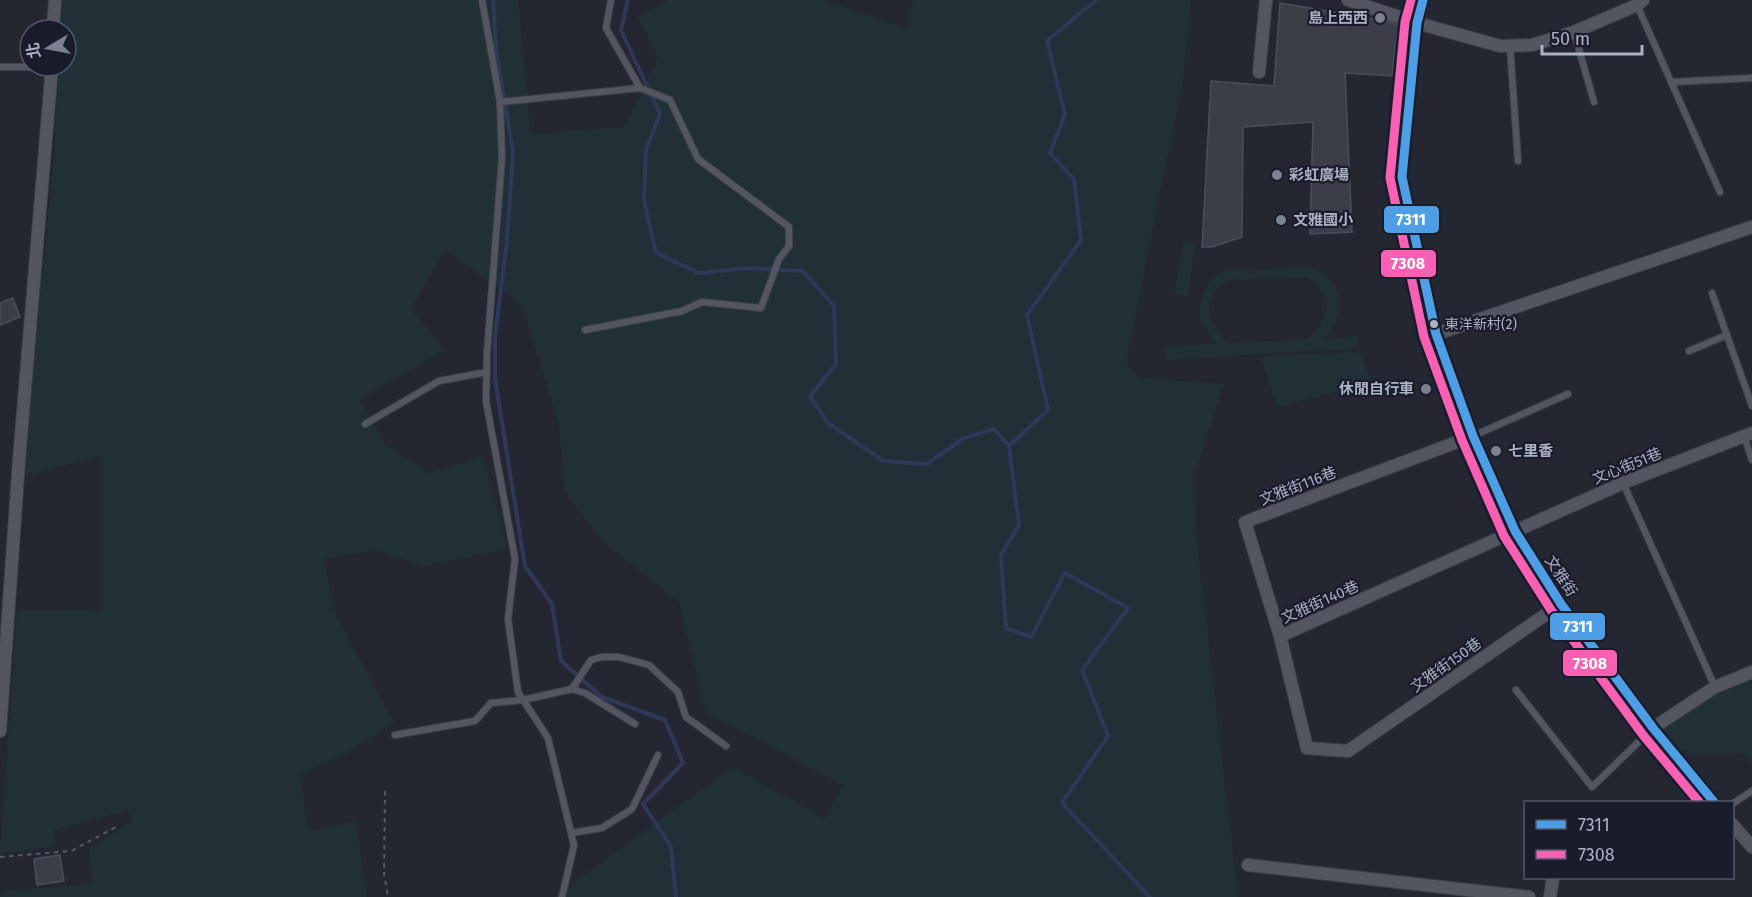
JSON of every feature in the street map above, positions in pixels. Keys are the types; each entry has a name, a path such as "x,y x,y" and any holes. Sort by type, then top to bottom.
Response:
{"street":[{"path":"54,18 55,0"},
{"path":"1259,72 1266,0"},
{"path":"1348,0 1417,23 1500,46 1532,45 1574,32 1640,2"},
{"name":"文雅街","path":"1423,0 1417,23 1402,177 1436,334 1473,436 1515,531 1561,604 1653,728 1713,801"},
{"path":"0,731 19,460 51,78"},
{"path":"1436,334 1752,227"},
{"name":"文心街51巷","path":"1515,531 1623,483 1748,435"},
{"name":"文雅街116巷","path":"1280,636 1245,522 1473,436"},
{"name":"文雅街140巷","path":"1348,751 1307,748 1280,636 1515,531"},
{"name":"文雅街150巷","path":"1348,751 1561,604"},
{"path":"1653,728 1715,687 1752,672"},
{"path":"1734,826 1752,847"},
{"path":"1248,865 1529,897"},
{"path":"1550,897 1553,879"}],"lane":[{"path":"482,0 501,102 502,157 486,401 515,560 508,619 518,692 548,738 574,844 562,897"},
{"path":"610,0 606,28 642,89"},
{"path":"1640,2 1671,82 1720,192"},
{"path":"1574,32 1594,102"},
{"path":"1510,46 1518,161"},
{"path":"0,67 18,67"},
{"path":"1671,82 1752,78"},
{"path":"501,102 642,89 670,100 698,159 789,227 789,246 777,263 761,308 702,302 682,311 585,330"},
{"path":"1712,293 1752,406"},
{"path":"1689,351 1727,335"},
{"path":"365,424 439,381 487,372"},
{"path":"1473,436 1568,394"},
{"path":"1748,435 1752,460"},
{"path":"1623,483 1715,687"},
{"path":"395,735 474,721 491,703 523,700 574,686 591,660 602,657 619,657 649,665 678,692 686,717 726,746"},
{"path":"574,686 635,724"},
{"path":"1516,690 1592,787 1653,728"},
{"path":"571,832 602,828 632,809 658,755"},
{"path":"1734,803 1752,791"}],"path":[{"path":"385,792 384,873 388,897"},
{"path":"0,857 71,851 118,826"}],"shaded area":[{"path":"62,0 518,0 531,134 624,127 658,58 638,17 668,0 823,0 907,29 913,0 1191,0 1183,82 1126,365 1140,378 1224,384 1195,475 1196,534 1238,897 554,897 733,767 825,819 843,785 706,713 679,602 603,542 565,493 559,424 522,305 445,250 411,309 445,350 360,399 386,445 429,473 484,457 507,549 424,566 374,550 324,559 335,613 394,723 345,754 300,774 308,831 356,821 367,897 1,897 0,892 92,883 89,848 133,821 128,810 54,830 53,847 0,853 17,611 101,610 101,456 23,477 53,166 58,78 78,78 78,18 61,18"},
{"path":"1184,241 1195,246 1188,296 1174,294"},
{"path":"1308,267 1321,273 1330,280 1339,298 1336,319 1323,340 1358,337 1359,348 1166,360 1165,346 1216,344 1201,322 1199,311 1205,289 1223,271","holes":["1309,277 1326,300 1325,315 1309,339 1228,343 1211,319 1210,303 1213,295 1228,280"]},
{"path":"1360,352 1372,383 1277,407 1261,357"},
{"path":"1752,672 1752,763 1742,753 1684,753 1664,729 1703,698"}],"building":[{"path":"1280,3 1398,25 1392,76 1345,73 1352,232 1310,234 1313,122 1243,127 1242,237 1212,247 1202,247 1211,81 1274,86"},
{"path":"13,298 20,317 0,325 0,303"},
{"path":"60,855 64,881 37,885 34,859"}],"waterway":[{"path":"493,0 496,48 513,152 507,241 495,336 495,379 525,566 552,604 561,661 602,697 665,720 683,763 643,804 671,847 676,897"},
{"path":"628,0 621,30 660,114 646,150 644,201 656,253 699,273 748,268 803,271 834,306 836,364 810,396 828,423 883,461 927,464 964,438 994,429 1009,446"},
{"path":"1096,0 1047,41 1065,115 1050,153 1074,179 1081,240 1027,315 1048,410 1009,446 1019,525 1001,555 1006,628 1031,637 1065,573 1128,608 1082,670 1108,736 1062,803 1150,897"}],"transit line":[{"name":"7308","path":"1411,0 1405,22 1390,178 1424,337 1462,440 1504,536 1551,610 1643,735 1698,801"},
{"name":"7311","path":"1423,0 1417,23 1402,177 1436,334 1473,436 1515,531 1561,604 1653,728 1713,801"}],"place":[{"name":"島上西西","path":"1380,18"},
{"name":"彩虹廣場","path":"1277,175"},
{"name":"文雅國小","path":"1281,220"},
{"name":"東洋新村(2)","path":"1434,324"},
{"name":"休閒自行車","path":"1426,389"},
{"name":"七里香","path":"1496,451"}]}
